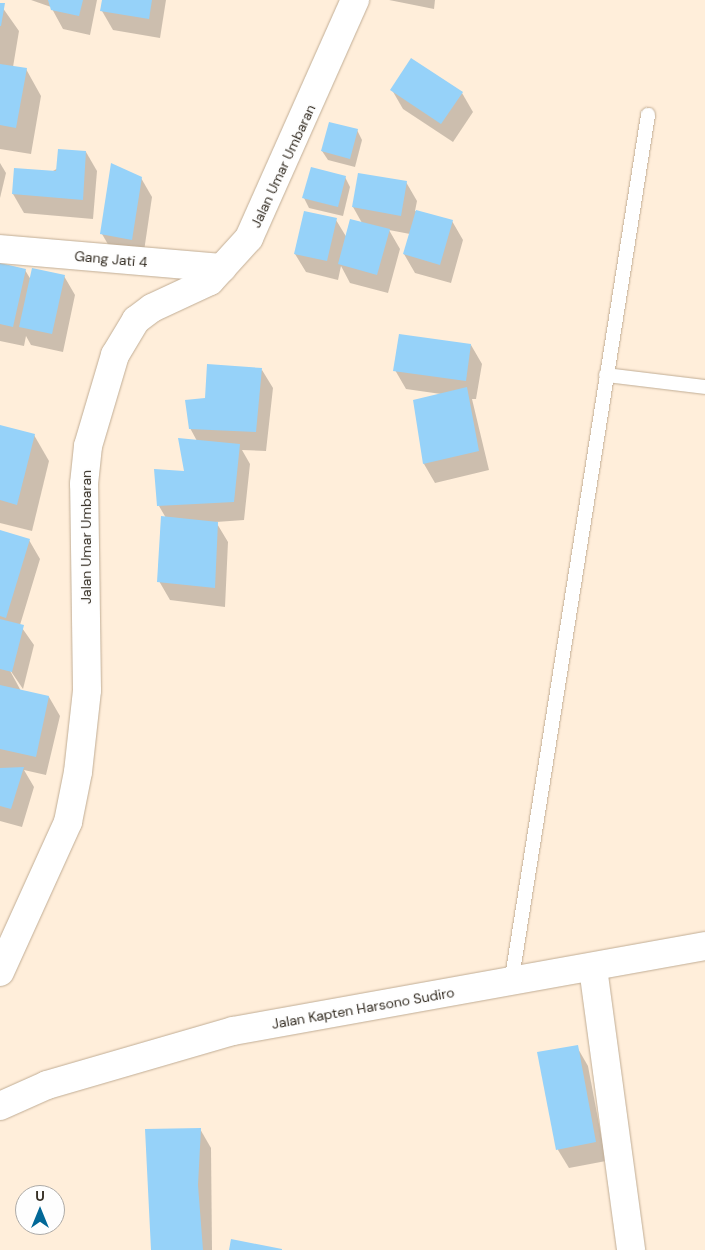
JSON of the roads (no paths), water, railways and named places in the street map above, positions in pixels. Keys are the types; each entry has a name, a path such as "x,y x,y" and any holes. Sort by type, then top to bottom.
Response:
{"street":[{"name":"Jalan Umar Umbaran","path":"0,972 68,822 78,772 87,690 84,484 96,413 115,355 136,320 152,308 206,284 249,238 268,201 355,0"},
{"name":"Gang Jati 4","path":"0,249 222,268"},
{"name":"Jalan Kapten Harsono Sudiro","path":"0,1106 47,1085 232,1031 342,1008 511,984 705,946"},
{"path":"593,968 631,1250"}],"lane":[{"path":"511,984 648,115"},
{"path":"606,375 705,387"}]}
